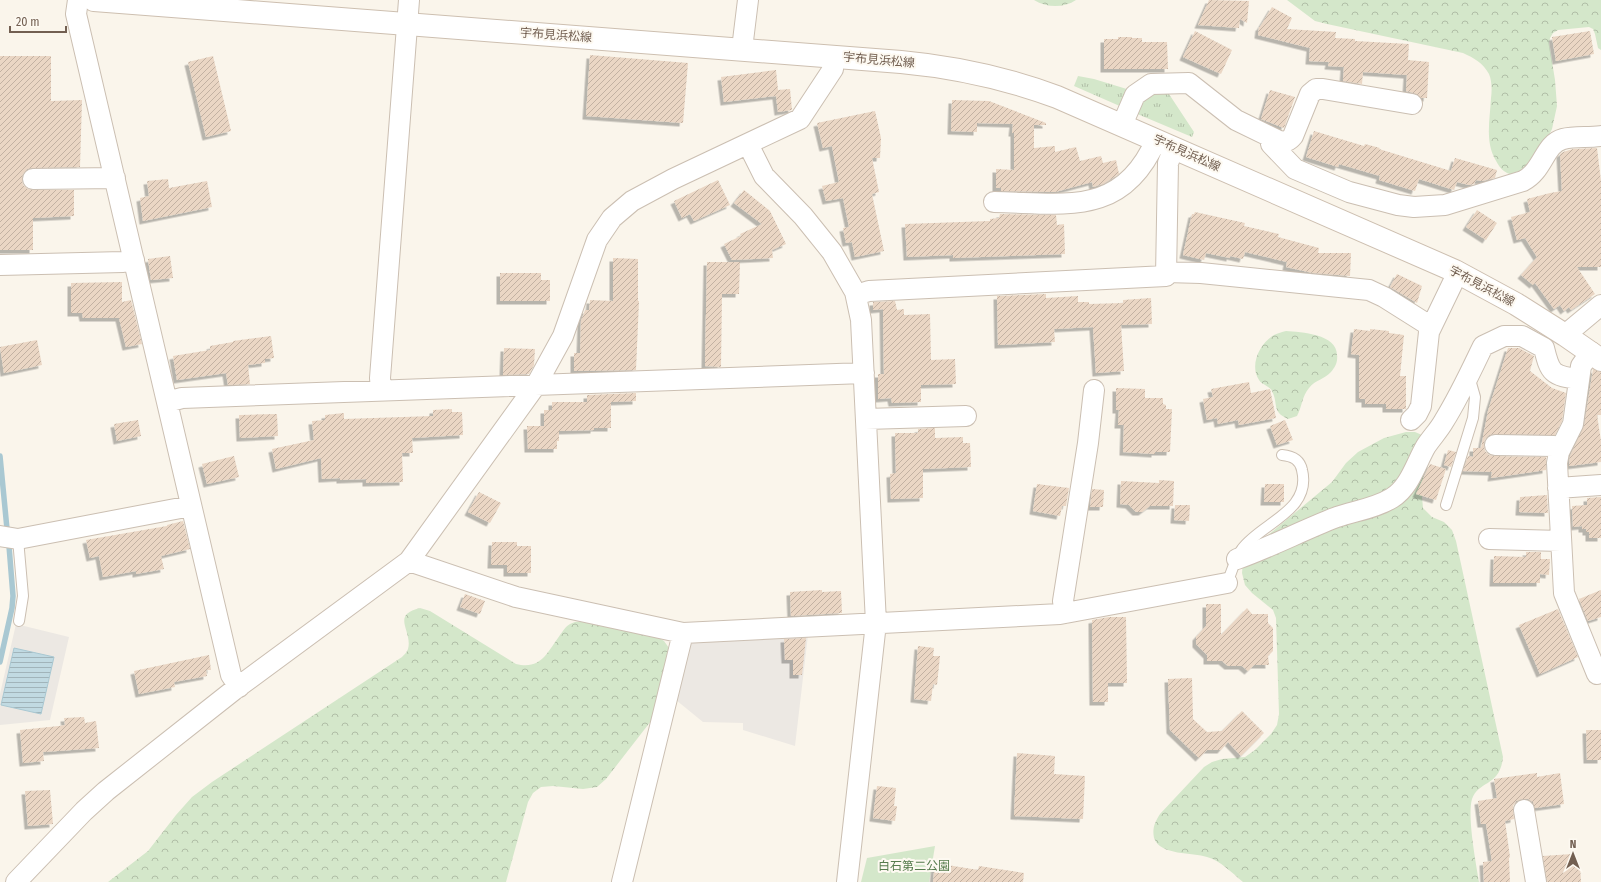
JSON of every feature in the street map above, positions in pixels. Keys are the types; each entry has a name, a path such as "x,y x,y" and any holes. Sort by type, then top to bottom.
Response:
{"main road":[{"name":"宇布見浜松線","path":"94,0 185,3 407,24 927,64 980,73 1044,92 1458,272 1496,292 1566,335 1596,356"}],"street":[{"path":"78,0 76,14 114,178 231,675 239,687"},
{"path":"381,390 381,370 409,0"},
{"path":"742,49 748,0"},
{"path":"16,882 95,800 239,687 409,561 536,385 563,336 597,240 612,218 627,205 644,194 800,120 833,69 834,57"},
{"path":"1122,125 1135,95 1151,84 1189,83 1236,120 1274,139 1284,142 1290,140 1294,136 1310,94 1316,89 1323,88 1412,104"},
{"path":"1274,139 1271,144 1295,169 1349,192 1398,205 1429,207 1445,205 1527,179 1537,170 1548,150 1554,143 1563,139 1601,136"},
{"path":"748,144 764,176 818,233 844,272 856,295 861,320 876,623 847,882"},
{"path":"856,295 869,291 1166,276 1168,163 1165,144 1150,155 1128,183 1112,193 1095,200 1077,203 994,202"},
{"path":"33,179 114,178"},
{"path":"0,264 123,262 134,260"},
{"path":"1166,272 1201,273 1369,290 1384,297 1430,326"},
{"path":"1411,420 1417,414 1421,406 1430,326 1458,272"},
{"path":"1566,335 1601,305"},
{"path":"1237,559 1268,548 1336,518 1392,498 1401,491 1427,445 1444,422 1469,376 1483,346 1504,336 1522,336 1544,348 1548,365 1557,374 1563,377 1579,378"},
{"path":"1596,356 1581,366 1573,424 1557,457 1564,594 1597,674"},
{"path":"167,402 182,398 864,373"},
{"path":"1065,613 1063,601 1088,443 1094,390"},
{"path":"866,419 966,416"},
{"path":"1495,445 1554,446 1560,450"},
{"path":"1558,488 1601,485"},
{"path":"9,538 191,506"},
{"path":"1489,539 1561,541"},
{"path":"409,561 494,591 539,603 683,633 1065,613 1227,583"},
{"path":"622,882 683,633"},
{"path":"1524,810 1536,882"}],"lane":[{"path":"1446,505 1473,418 1475,397 1469,376"},
{"path":"1227,583 1242,549 1289,510 1297,502 1302,493 1304,483 1301,465 1296,459 1290,456 1282,455"},
{"path":"9,538 23,596 19,621"}],"shaded area":[{"path":"16,624 69,637 50,720 0,725 0,694"},
{"path":"808,635 795,746 743,730 743,723 703,722 676,700 692,641"}],"green space":[{"path":"1034,0 1076,0 1061,6 1050,6"},
{"path":"1287,0 1601,0 1601,50 1598,48 1593,29 1589,27 1558,30 1553,33 1549,43 1555,80 1557,106 1552,129 1538,157 1518,176 1507,173 1502,169 1497,163 1492,152 1489,137 1492,92 1491,83 1489,74 1478,61 1463,53 1315,21"},
{"path":"1078,76 1094,79 1130,90 1122,107 1074,86"},
{"path":"1153,91 1167,91 1194,132 1192,137 1135,113 1141,100"},
{"path":"1286,331 1309,333 1325,338 1335,348 1337,358 1336,364 1331,372 1311,385 1303,398 1297,416 1288,419 1277,410 1272,391 1259,380 1255,368 1260,349 1264,343 1274,335"},
{"path":"1406,432 1415,432 1422,435 1425,451 1422,497 1423,508 1432,517 1444,522 1452,530 1456,541 1503,757 1498,774 1479,789 1472,799 1471,828 1479,882 1243,882 1217,861 1201,855 1170,851 1163,848 1157,844 1153,834 1154,825 1160,814 1204,767 1212,762 1222,759 1245,757 1255,750 1271,734 1277,725 1279,714 1276,618 1273,610 1252,593 1245,585 1242,573 1243,562 1255,546 1332,482 1346,463 1358,452 1384,438"},
{"path":"420,608 430,611 516,664 532,665 537,662 547,654 566,627 572,623 578,622 586,622 656,636 664,641 669,648 656,707 651,721 606,779 597,787 583,789 553,786 541,787 533,793 528,802 506,882 108,882 148,851 192,797 212,782 402,657 408,650 409,642 404,619 411,611"},
{"name":"白石第二公園","path":"935,846 929,882 861,882 867,858"}],"water":[{"path":"14,648 54,657 41,714 1,705"}],"building":[{"path":"1209,0 1249,1 1247,23 1240,19 1239,28 1198,25"},
{"path":"1272,7 1292,18 1287,29 1336,32 1335,38 1355,39 1355,41 1409,44 1408,60 1429,62 1427,98 1421,98 1414,93 1406,91 1407,75 1363,72 1362,84 1343,81 1344,67 1328,66 1329,62 1309,61 1310,48 1258,35 1259,27"},
{"path":"1195,31 1232,50 1221,74 1183,57"},
{"path":"1590,31 1594,54 1556,61 1552,37"},
{"path":"1118,37 1142,38 1142,42 1167,42 1168,69 1104,69 1104,39 1118,39"},
{"path":"590,55 688,63 683,123 586,116"},
{"path":"0,56 51,56 51,101 82,100 80,167 33,168 27,169 23,174 23,185 28,189 74,190 74,216 33,218 33,250 0,250"},
{"path":"213,56 231,131 206,137 188,62"},
{"path":"776,70 778,90 790,89 792,110 778,112 776,96 724,102 721,77"},
{"path":"1270,90 1295,97 1284,128 1261,119"},
{"path":"952,100 989,101 1046,123 1046,125 1034,125 1034,148 1055,146 1055,152 1076,147 1080,161 1101,156 1103,163 1116,160 1119,174 1103,184 1093,187 1092,182 1055,192 1001,191 1001,188 996,188 996,169 1014,170 1013,124 977,123 977,132 951,131"},
{"path":"875,111 881,138 880,158 872,158 879,192 872,194 884,251 855,257 852,242 846,243 843,228 849,227 843,198 826,201 822,186 839,182 832,146 823,148 817,123"},
{"path":"1314,131 1364,146 1365,144 1380,148 1379,149 1451,171 1455,158 1497,170 1495,178 1482,181 1476,180 1474,184 1469,185 1457,182 1454,190 1419,179 1415,191 1379,180 1380,176 1339,164 1338,167 1306,157"},
{"path":"1597,148 1601,181 1601,267 1577,267 1595,294 1571,310 1569,307 1564,311 1560,305 1554,309 1535,283 1533,285 1521,275 1537,257 1525,238 1517,240 1511,217 1530,212 1527,199 1562,191 1560,154 1573,149"},
{"path":"168,179 169,188 207,181 212,207 143,221 140,198 149,196 147,181"},
{"path":"718,180 730,205 694,221 690,214 682,218 674,201"},
{"path":"744,190 770,211 786,244 772,250 773,258 732,260 724,244 741,236 740,234 762,224 734,203"},
{"path":"1477,210 1497,223 1486,240 1466,227"},
{"path":"1195,212 1245,223 1244,226 1279,234 1278,237 1319,248 1318,253 1351,253 1350,276 1313,273 1286,267 1287,262 1245,252 1243,259 1206,253 1204,260 1183,255 1192,214"},
{"path":"1000,214 1056,215 1057,225 1064,224 1065,254 953,258 953,255 907,257 905,224 990,221 990,219 999,218"},
{"path":"170,256 173,278 151,280 148,259"},
{"path":"613,258 638,259 639,301 636,370 574,371 574,353 580,353 581,321 585,310 589,310 590,300 613,301"},
{"path":"707,262 740,262 739,294 722,294 721,367 705,366"},
{"path":"500,273 541,273 541,280 550,280 550,301 500,301"},
{"path":"1397,274 1422,286 1417,303 1390,287"},
{"path":"122,282 122,302 131,300 142,344 126,347 119,318 83,318 82,313 71,313 71,283"},
{"path":"1046,294 1046,298 1078,296 1078,302 1089,302 1089,304 1123,303 1123,300 1151,298 1152,324 1121,325 1124,371 1096,373 1093,327 1054,329 1055,342 998,345 997,296"},
{"path":"895,301 897,310 904,309 904,315 930,314 931,360 955,359 956,384 921,385 921,402 892,403 891,398 878,399 878,374 884,374 883,309 873,310 873,302"},
{"path":"1354,329 1389,331 1389,333 1404,335 1400,376 1406,376 1406,409 1386,409 1386,404 1365,404 1365,399 1359,399 1359,355 1351,354"},
{"path":"271,336 274,358 265,359 265,363 248,365 250,384 228,385 226,373 177,380 173,356 210,350 210,346 233,341"},
{"path":"37,340 42,365 4,373 0,347"},
{"path":"504,348 535,349 534,365 529,374 503,375"},
{"path":"1508,348 1519,348 1534,356 1530,371 1552,388 1566,393 1562,421 1555,435 1495,434 1489,435 1485,439 1485,451 1489,455 1546,457 1546,470 1491,478 1492,472 1463,471 1468,456 1473,457 1473,448 1481,448 1488,411"},
{"path":"1593,369 1601,372 1601,415 1597,415 1601,441 1601,462 1569,466 1570,456 1584,426"},
{"path":"1249,382 1251,393 1270,389 1276,418 1239,425 1238,420 1218,424 1217,418 1207,420 1203,399 1213,397 1211,389"},
{"path":"1116,388 1145,389 1145,398 1163,398 1163,404 1166,405 1166,409 1172,409 1170,452 1155,452 1155,454 1123,452 1124,425 1118,425 1119,410 1116,410"},
{"path":"636,393 636,401 611,402 611,428 559,431 557,449 528,449 527,426 544,426 544,410 552,410 552,402 587,402 587,395"},
{"path":"452,409 452,412 462,412 463,435 412,438 413,453 402,453 403,482 366,483 366,479 322,479 321,458 276,469 272,449 314,440 312,421 325,420 325,415 344,413 344,419 433,416 433,410"},
{"path":"277,414 278,436 240,438 239,415"},
{"path":"138,420 141,436 117,441 114,424"},
{"path":"1285,420 1293,440 1277,445 1270,426"},
{"path":"935,428 935,438 963,437 963,443 970,443 971,467 923,469 923,498 891,499 890,474 896,473 895,433 918,433 918,429"},
{"path":"1448,450 1456,452 1451,467 1444,465"},
{"path":"234,456 239,477 207,484 202,464"},
{"path":"1430,464 1446,469 1436,500 1416,494"},
{"path":"1159,480 1174,481 1173,506 1150,506 1142,512 1136,512 1129,505 1120,504 1121,481 1159,483"},
{"path":"1037,484 1069,488 1066,506 1062,506 1060,516 1033,511"},
{"path":"1265,484 1284,484 1284,502 1264,502"},
{"path":"1092,489 1104,490 1103,507 1090,507"},
{"path":"479,492 501,503 490,523 468,512"},
{"path":"1547,495 1548,513 1519,512 1520,497"},
{"path":"1601,497 1601,538 1589,538 1589,532 1586,532 1586,529 1582,529 1582,526 1573,527 1572,506 1587,505 1587,498"},
{"path":"1175,505 1190,505 1189,521 1174,520"},
{"path":"183,521 190,549 161,556 164,569 136,574 136,571 103,577 99,556 90,558 86,540 167,526"},
{"path":"492,542 517,542 517,546 531,546 531,573 507,573 507,565 491,565"},
{"path":"1526,552 1541,552 1541,559 1550,559 1549,575 1540,574 1540,583 1493,583 1494,556 1526,557"},
{"path":"822,590 822,592 841,591 842,613 791,616 790,592"},
{"path":"1601,590 1601,617 1588,621 1579,599"},
{"path":"465,594 485,601 480,614 460,607"},
{"path":"1206,604 1221,604 1221,635 1247,608 1252,614 1268,614 1268,623 1273,628 1273,651 1268,656 1269,665 1254,665 1248,671 1242,666 1228,666 1222,661 1207,661 1207,655 1196,644 1196,637 1206,626"},
{"path":"1558,609 1578,657 1540,674 1519,625"},
{"path":"1109,617 1126,617 1127,683 1108,683 1108,702 1093,702 1092,620"},
{"path":"806,638 802,675 793,675 793,660 785,660 784,639"},
{"path":"918,646 934,648 933,656 940,656 937,685 933,684 931,701 914,699"},
{"path":"209,655 211,670 206,670 207,676 174,682 175,687 139,694 134,671"},
{"path":"1192,678 1193,719 1207,732 1222,731 1242,711 1264,733 1241,756 1228,742 1221,750 1207,750 1199,758 1170,730 1168,679"},
{"path":"84,717 85,723 96,721 99,748 43,752 44,761 23,763 20,730 65,725 64,718"},
{"path":"1586,730 1601,730 1601,760 1587,760"},
{"path":"1017,753 1055,756 1054,774 1085,776 1083,819 1014,816"},
{"path":"1537,773 1537,777 1560,773 1564,804 1535,808 1533,802 1528,799 1516,801 1513,806 1514,819 1505,821 1510,857 1510,882 1484,882 1483,862 1492,861 1486,824 1481,824 1478,801 1497,798 1494,779"},
{"path":"877,786 896,788 894,806 897,806 895,821 873,818"},
{"path":"50,790 53,824 28,826 25,791"},
{"path":"1572,854 1574,865 1580,864 1581,882 1547,882 1543,856"},
{"path":"935,863 978,870 979,866 1024,873 1023,882 933,882"}],"waterway":[{"path":"0,456 7,529"},
{"path":"0,662 12,608 13,596 9,546"}]}
